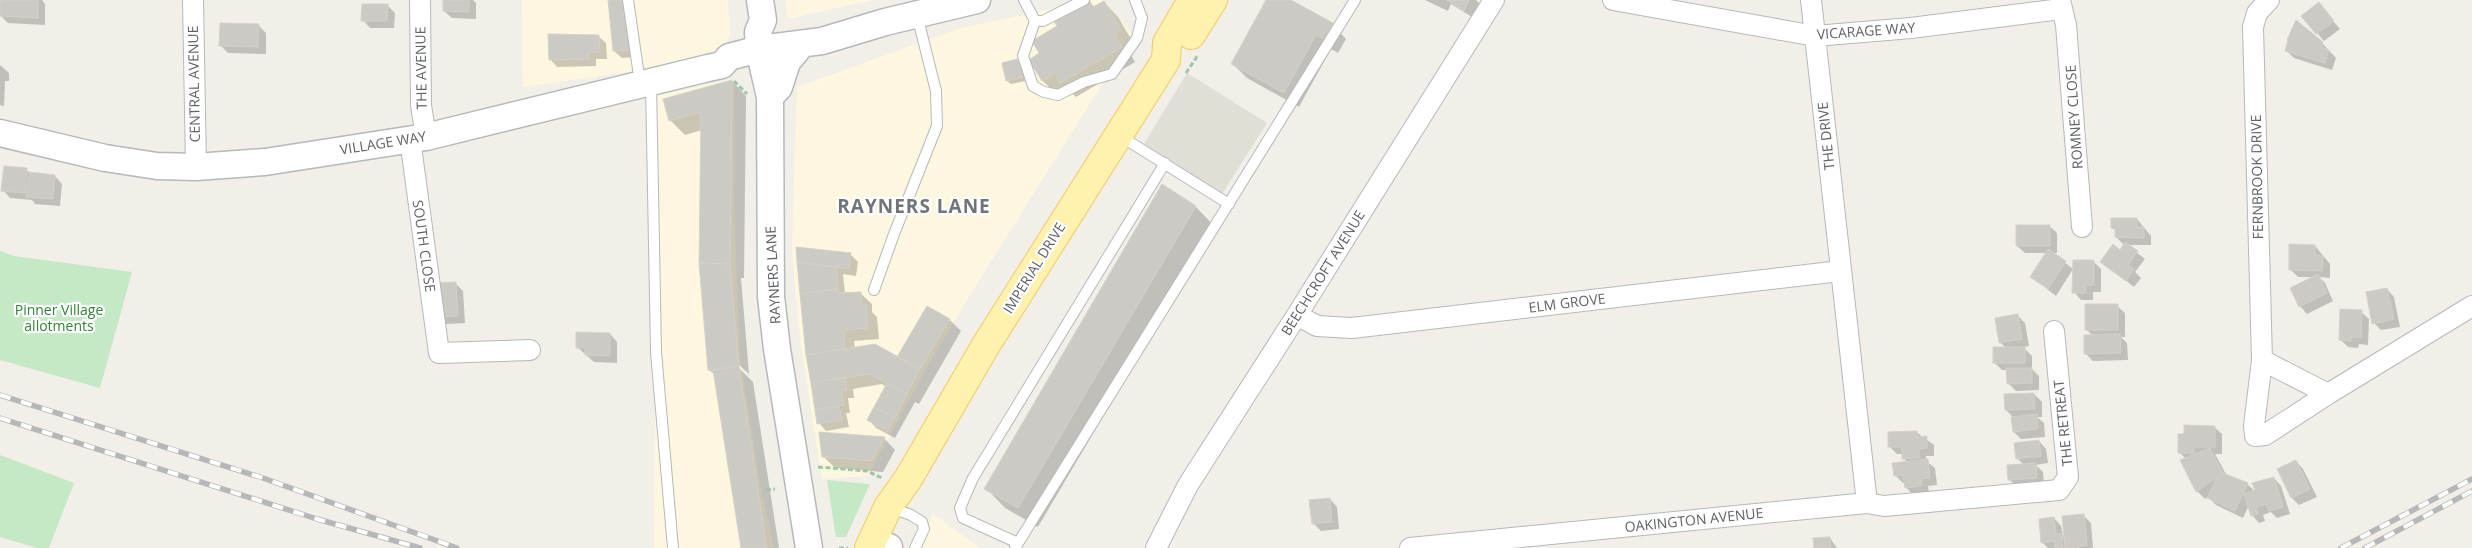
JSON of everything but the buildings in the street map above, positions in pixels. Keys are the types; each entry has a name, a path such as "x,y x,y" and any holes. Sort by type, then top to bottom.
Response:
{"main road":[{"name":"IMPERIAL DRIVE","path":"883,548 896,494 1117,134 1166,60 1168,43 1188,9 1213,0"}],"street":[{"name":"CENTRAL AVENUE","path":"193,0 196,167"},
{"name":"THE AVENUE","path":"418,138 421,105 420,0"},
{"name":"VILLAGE WAY","path":"0,133 105,158 157,166 196,167 265,162 418,138 646,82 733,77 729,58 759,49 822,41 977,0"},
{"name":"BEECHCROFT AVENUE","path":"1156,548 1188,485 1494,0"},
{"name":"VICARAGE WAY","path":"1613,0 1815,36 1911,28 2061,4"},
{"name":"THE DRIVE","path":"1811,0 1867,503"},
{"name":"FERNBROOK DRIVE","path":"2268,0 2257,13 2253,27 2262,360 2254,426 2255,436 2265,435 2472,306"},
{"name":"ROMNEY CLOSE","path":"2061,4 2066,24 2082,227"},
{"name":"RAYNERS LANE","path":"761,10 794,44"},
{"name":"RAYNERS LANE","path":"761,10 758,32 759,49 768,91 771,297 777,349 824,544"},
{"path":"733,77 768,91 779,87 794,44"},
{"name":"SOUTH CLOSE","path":"418,138 431,354 530,350"},
{"name":"ELM GROVE","path":"1297,315 1318,326 1352,328 1840,271"},
{"name":"THE RETREAT","path":"1977,498 2059,490 2068,477 2054,331"},
{"path":"2262,360 2328,394"},
{"name":"OAKINGTON AVENUE","path":"1410,548 1867,503 1884,506 1977,498"}],"lane":[{"path":"628,0 646,82 656,352 673,548"},
{"path":"1024,0 1035,20 1023,56 1033,86 1058,96 1084,82 1112,74 1137,38 1142,18 1134,0"},
{"path":"1035,20 1042,21 1084,0"},
{"path":"1165,163 973,478 960,508 963,518 1017,546 1355,0"},
{"path":"874,290 937,126 936,91 918,15"},
{"path":"1117,134 1229,204"},
{"path":"896,494 922,522 924,529 915,548"}],"path":[{"path":"816,466 867,471 896,494"},
{"path":"766,490 775,489"},
{"path":"824,544 850,548"}],"shaded area":[{"path":"522,0 728,0 730,35 721,52 636,71 523,87"},
{"path":"785,0 872,0 788,19"},
{"path":"1095,0 1103,0 1133,35 970,295 926,369 868,476 822,479 802,353 792,248 797,87 961,28"},
{"path":"1187,73 1267,123 1222,194 1144,144"},
{"path":"732,79 735,86 734,202 740,357 760,483 774,548 654,548 655,429 648,98"},
{"path":"933,514 980,548 919,548"}],"green space":[{"name":"Pinner Village allotments","path":"0,251 14,256 132,272 100,388 0,360"},
{"path":"0,455 74,483 49,548 37,548 0,537"},
{"path":"827,480 870,484 846,537 836,537"}],"railway":[{"path":"0,395 263,478 457,548"},
{"path":"0,418 317,519 420,548"},
{"path":"2341,548 2472,479"},
{"path":"2365,548 2472,491"}],"district":[{"name":"RAYNERS LANE","path":"914,206"}]}
